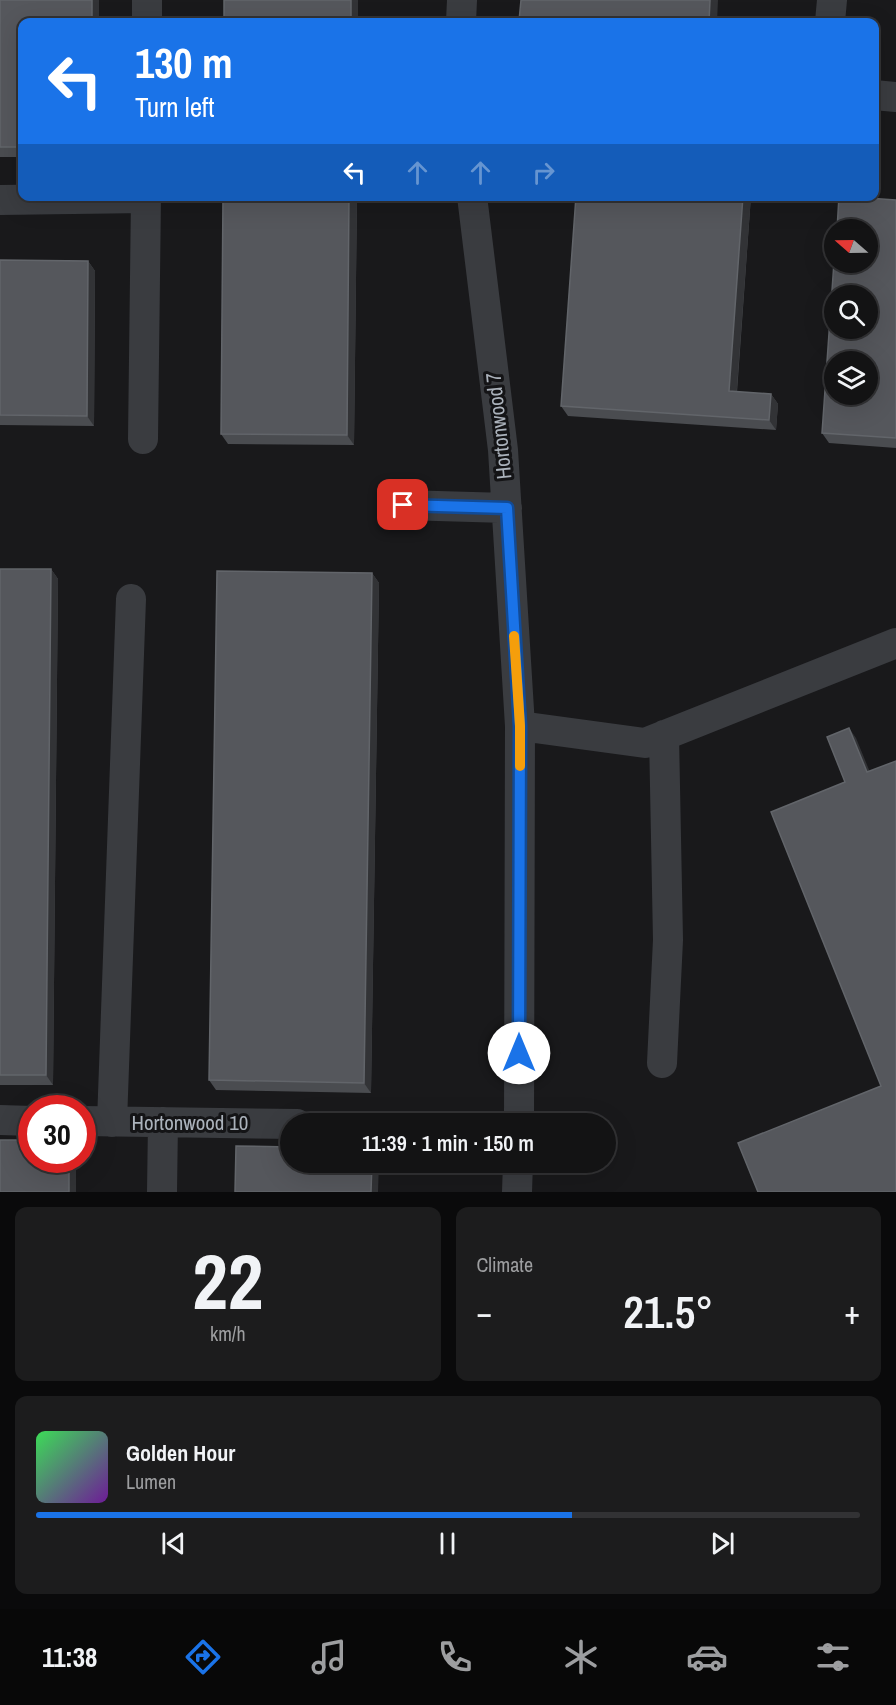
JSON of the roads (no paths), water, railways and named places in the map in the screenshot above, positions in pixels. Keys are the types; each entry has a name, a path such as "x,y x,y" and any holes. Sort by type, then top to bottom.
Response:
{"street":[{"path":"147,0 147,18"},
{"path":"461,18 462,0"},
{"path":"830,18 832,0"},
{"path":"879,95 896,97"},
{"path":"0,200 18,200"},
{"path":"143,439 146,201"},
{"name":"Hortonwood 7","path":"473,201 503,450 520,726 519,1113"},
{"path":"403,505 507,508"},
{"path":"112,1122 131,599"},
{"path":"520,726 645,743 896,643"},
{"path":"662,1063 668,940 664,735"},
{"path":"0,1120 18,1120"},
{"name":"Hortonwood 10","path":"96,1121 280,1124"},
{"path":"162,1192 163,1122"},
{"path":"517,1192 518,1173"}]}
